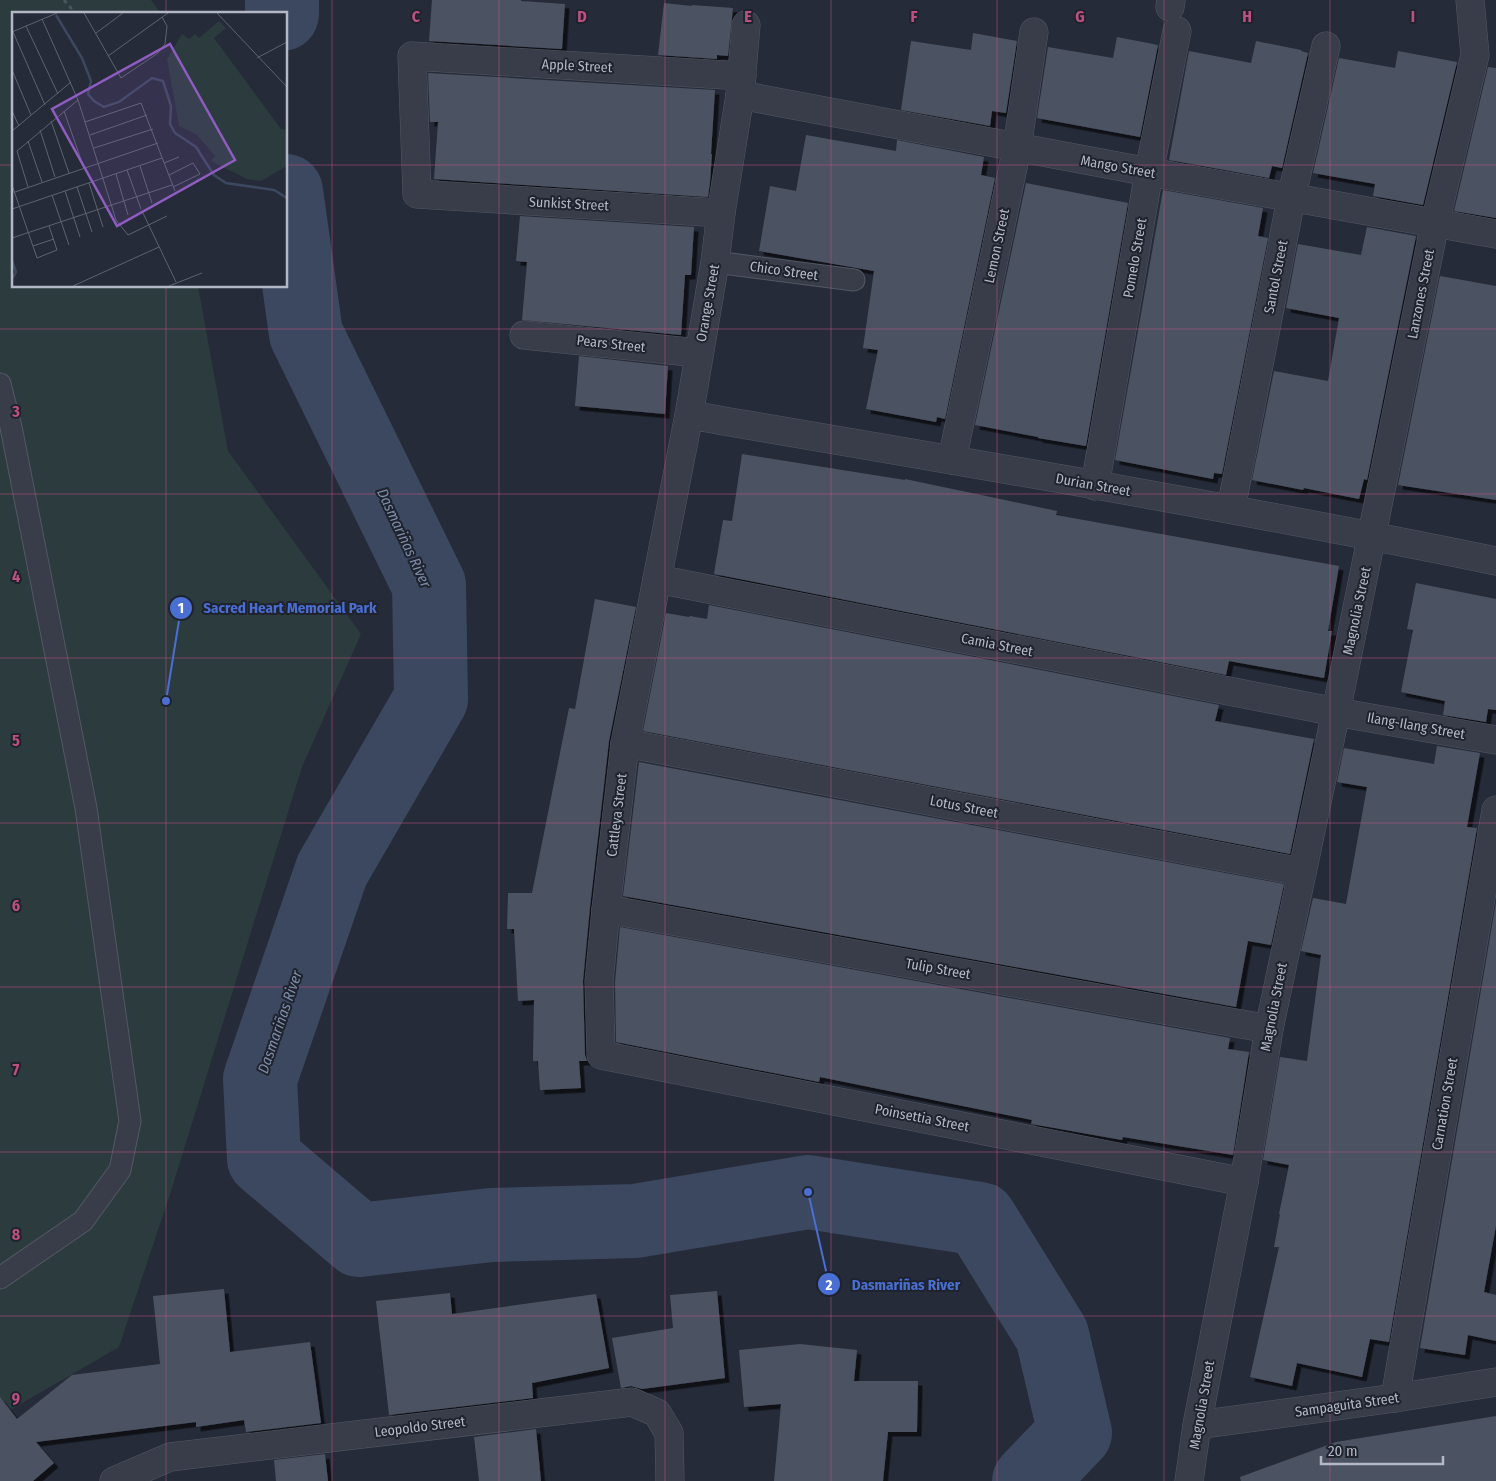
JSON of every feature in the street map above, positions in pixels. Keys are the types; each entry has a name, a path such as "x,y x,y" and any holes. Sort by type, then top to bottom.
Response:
{"street":[{"name":"Lanzones Street","path":"1372,535 1435,224 1474,54 1470,0"},
{"name":"Pomelo Street","path":"1096,486 1149,172 1172,13"},
{"name":"Orange Street","path":"657,579 690,415 715,262 741,85 746,25"},
{"name":"Lemon Street","path":"952,460 1018,148 1034,32"},
{"name":"Santol Street","path":"1231,510 1291,199 1326,46"},
{"name":"Apple Street","path":"417,194 412,56 741,85"},
{"name":"Mango Street","path":"741,85 1018,148 1291,199 1496,234"},
{"name":"Sunkist Street","path":"417,194 721,213"},
{"name":"Pears Street","path":"524,335 699,353"},
{"name":"Durian Street","path":"690,415 1372,535 1496,561"},
{"name":"Magnolia Street","path":"1189,1481 1197,1425 1244,1182 1269,1029 1372,535"},
{"name":"Camia Street","path":"657,579 1336,712"},
{"name":"Cattleya Street","path":"601,1055 599,981 625,742 657,579"},
{"name":"Ilang-Ilang Street","path":"1336,712 1496,740"},
{"name":"Lotus Street","path":"625,742 1302,872"},
{"name":"Carnation Street","path":"1395,1398 1496,810"},
{"name":"Tulip Street","path":"606,908 1269,1029"},
{"name":"Poinsettia Street","path":"601,1055 1244,1182"},
{"name":"Sampaguita Street","path":"1197,1425 1496,1382"},
{"name":"Leopoldo Street","path":"114,1481 170,1457 632,1402 658,1413 669,1433 670,1481"}],"lane":[{"name":"Chico Street","path":"715,262 854,280"},
{"path":"0,384 11,427 86,808 130,1121 120,1170 83,1221 0,1278"}],"path":[{"path":"64,0 74,12"}],"shaded area":[{"path":"0,0 151,0 160,12 12,12 12,288 198,288 228,451 361,634 302,767 172,1188 119,1347 0,1416"}],"building":[{"path":"432,0 521,0 565,4 562,49 429,41"},
{"path":"664,3 733,8 728,56 717,55 717,59 658,55"},
{"path":"973,33 1017,41 1006,113 992,111 990,126 901,110 911,41 971,50"},
{"path":"1117,37 1158,45 1140,137 1037,118 1048,47 1113,58"},
{"path":"1256,41 1308,53 1282,168 1272,166 1269,178 1169,160 1189,51 1251,63"},
{"path":"1398,51 1457,62 1423,205 1373,196 1375,184 1313,173 1339,58 1395,68"},
{"path":"1488,67 1496,68 1496,218 1454,211"},
{"path":"428,73 715,90 708,197 434,179 438,122 430,122"},
{"path":"806,135 896,151 897,140 984,157 981,175 995,178 945,419 937,417 936,422 866,409 878,350 863,348 874,271 759,251 770,186 796,191"},
{"path":"1026,183 1128,203 1086,446 975,425"},
{"path":"1163,190 1263,208 1258,236 1268,238 1222,474 1214,473 1213,479 1115,460"},
{"path":"520,216 694,227 691,275 685,275 681,335 522,320 527,262 516,261"},
{"path":"1367,227 1416,236 1367,480 1364,479 1359,499 1252,480 1274,371 1328,381 1339,318 1286,308 1298,244 1361,255"},
{"path":"1440,276 1496,286 1496,500 1398,485"},
{"path":"579,356 668,366 665,414 575,406"},
{"path":"742,454 905,479 1057,511 1056,515 1339,566 1328,631 1332,631 1324,678 1229,661 1226,675 714,574 723,520 732,521"},
{"path":"1416,583 1496,599 1496,710 1488,709 1486,722 1443,715 1445,701 1401,692 1413,630 1407,629"},
{"path":"595,599 636,607 609,741 590,907 583,981 585,1055 587,1061 579,1061 581,1088 540,1090 538,1061 533,1061 534,1000 518,1001 514,929 507,929 508,893 532,893 569,708 575,709"},
{"path":"709,605 1219,705 1215,721 1314,739 1290,854 643,731 666,613 707,619"},
{"path":"1437,746 1480,753 1467,827 1477,828 1389,1342 1370,1339 1362,1377 1297,1363 1292,1386 1250,1377 1279,1247 1274,1247 1289,1165 1263,1160 1280,1057 1307,1061 1321,955 1301,951 1313,898 1346,904 1367,787 1337,782 1344,748 1434,764"},
{"path":"639,762 1284,884 1271,945 1248,941 1236,1007 623,896"},
{"path":"1496,902 1496,1226 1484,1292 1496,1295 1496,1341 1468,1335 1465,1355 1420,1348"},
{"path":"620,927 1230,1038 1228,1049 1249,1052 1233,1155 1123,1137 1122,1140 1031,1124 1032,1120 820,1077 819,1082 616,1042 615,982"},
{"path":"224,1289 230,1352 310,1342 321,1423 246,1432 244,1420 196,1427 196,1422 36,1442 54,1463 33,1481 0,1481 0,1397 17,1419 72,1375 160,1364 153,1296"},
{"path":"717,1291 725,1378 642,1389 631,1386 621,1388 612,1338 673,1328 670,1295"},
{"path":"450,1293 452,1314 596,1294 609,1368 532,1383 533,1398 389,1415 376,1301"},
{"path":"800,1344 857,1350 854,1381 918,1381 917,1432 888,1432 883,1481 774,1481 781,1404 744,1407 739,1350"},
{"path":"1496,1416 1496,1481 1241,1481 1240,1477 1336,1442"},
{"path":"536,1429 541,1481 479,1481 474,1437"},
{"path":"325,1454 328,1481 276,1481 274,1460"}],"waterway":[{"name":"Dasmariñas River","path":"282,0 282,12"},
{"name":"Dasmariñas River","path":"288,205 306,334 429,585 431,699 332,870 260,1079 264,1159 359,1240 491,1225 635,1221 808,1192 980,1219 1052,1335 1075,1433 1029,1481"}],"place":[{"name":"Sacred Heart Memorial Park","path":"166,701"},
{"name":"Dasmariñas River","path":"808,1192"}]}
